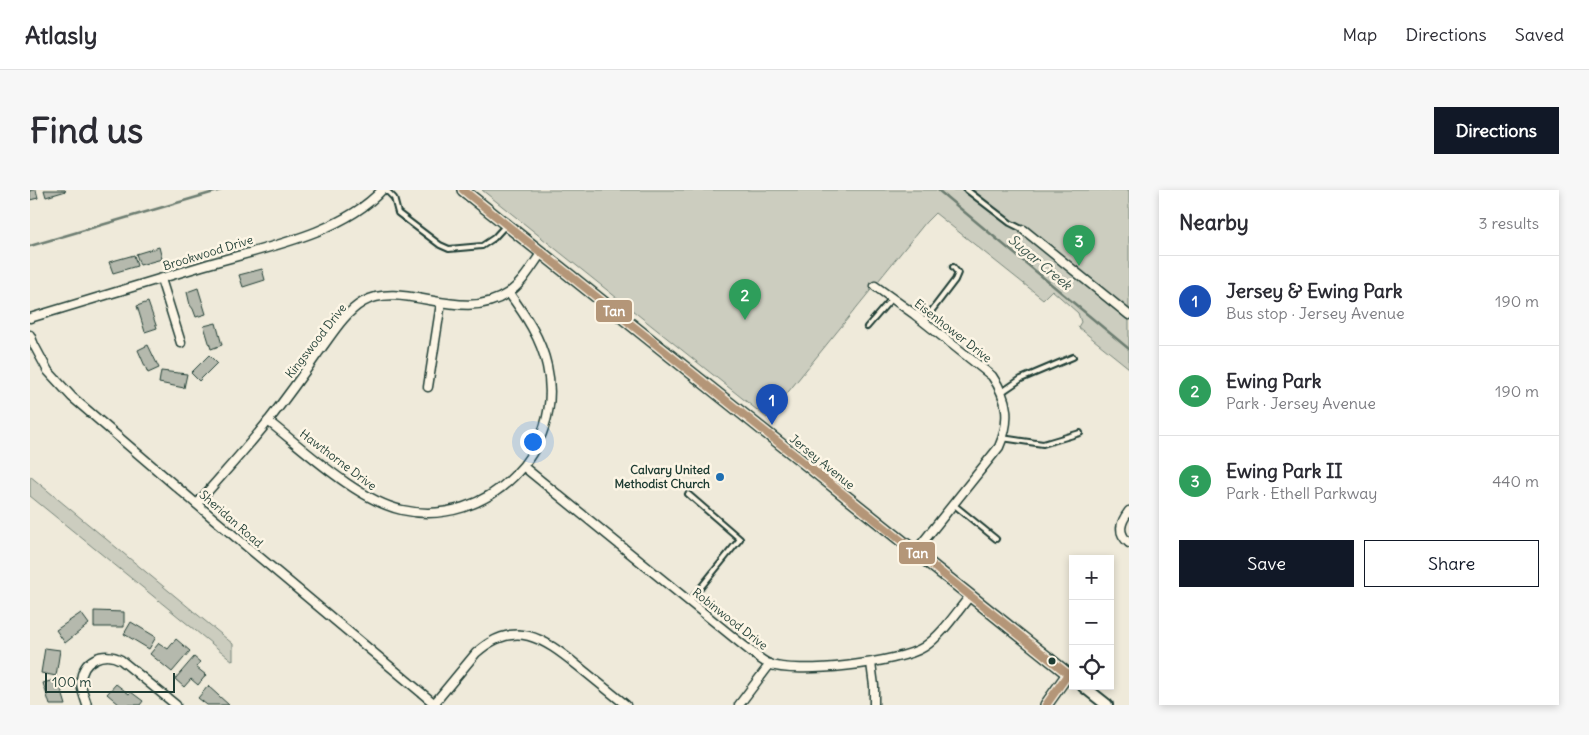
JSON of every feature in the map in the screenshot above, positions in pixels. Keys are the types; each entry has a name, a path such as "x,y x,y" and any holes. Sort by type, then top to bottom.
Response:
{"street":[{"name":"Brookwood Drive","path":"30,318 321,229 353,214 382,190"},
{"name":"Jersey Avenue","path":"463,190 1069,675"},
{"path":"1024,230 1129,315"},
{"name":"Kingswood Drive","path":"197,504 268,421 348,314 363,302 375,296 394,295 440,303 473,304 499,298 509,292 542,252"},
{"path":"161,279 181,343"},
{"name":"Eisenhower Drive","path":"875,286 992,376 1002,392 1007,412 1002,438 992,456 915,552"},
{"name":"Hawthorne Drive","path":"268,421 362,494 381,504 403,510 436,512 470,505 498,490 524,467 544,428 550,403 548,366 538,339 509,292"},
{"path":"428,387 440,303"},
{"name":"Sheridan Road","path":"30,335 41,359 60,385 197,504 435,704"},
{"name":"Robinwood Drive","path":"524,467 689,602 744,646 770,664 798,669 871,662 905,656 926,646 970,596"},
{"path":"1129,511 1123,519 1120,529 1122,535 1129,543"},
{"path":"435,704 483,646 497,638 523,635 542,640 557,649 626,705"},
{"path":"87,705 82,687 82,676 91,661 98,656 110,655 121,660 176,705"},
{"path":"871,662 874,705"},
{"path":"740,705 770,664"},
{"path":"1046,705 1069,677"},
{"path":"1088,690 1108,705"}],"lane":[{"path":"386,190 394,198 398,213 440,245 449,249 482,246 494,238 506,224"},
{"path":"967,190 1010,223 1024,230"},
{"path":"923,322 956,280 958,273 953,267"},
{"path":"866,327 892,298"},
{"path":"1002,392 1021,380 1073,357"},
{"path":"1002,438 1042,444 1080,433"},
{"path":"688,494 740,538 689,602"},
{"path":"953,504 996,539"}],"shaded area":[{"path":"482,190 1129,190 1129,368 1078,327 1081,322 1078,313 1052,290 1043,299 935,213 767,418"},
{"path":"30,476 233,644 233,661 30,496"}],"building":[{"path":"30,190 36,190 38,198 30,200"},
{"path":"44,190 65,190 66,191 46,197"},
{"path":"159,247 162,259 140,265 136,254"},
{"path":"134,255 137,266 113,273 109,262"},
{"path":"262,269 265,280 243,287 239,275"},
{"path":"198,288 206,314 196,317 190,305 187,292"},
{"path":"148,302 157,328 145,332 137,306"},
{"path":"216,323 222,345 211,349 204,326"},
{"path":"148,345 159,368 148,373 138,350"},
{"path":"209,355 217,363 199,381 191,373"},
{"path":"161,371 187,374 184,388 159,383"},
{"path":"94,611 124,612 124,627 94,627"},
{"path":"81,613 89,624 65,643 56,630"},
{"path":"131,622 156,637 149,649 124,634"},
{"path":"176,639 190,651 172,672 150,654 159,643 168,649"},
{"path":"45,648 60,650 56,676 41,673"},
{"path":"194,657 200,662 196,667 206,675 198,685 191,679 184,687 175,679"},
{"path":"58,679 66,705 50,705 43,683"},
{"path":"116,684 129,694 131,692 143,701 140,705 120,705 107,694"},
{"path":"208,686 229,705 207,705 198,698"}],"waterway":[{"name":"Sugar Creek","path":"30,246 221,190"},
{"name":"Sugar Creek","path":"938,190 1129,349"}],"transit line":[{"name":"Tan","path":"463,190 1068,674"},
{"name":"Tan","path":"1046,705 1068,674"}],"place":[{"name":"Ewing Park II","path":"1079,266"},
{"name":"Ewing Park","path":"745,320"},
{"name":"Jersey & Ewing Park","path":"772,425"},
{"name":"Calvary United Methodist Church","path":"720,477"}]}
